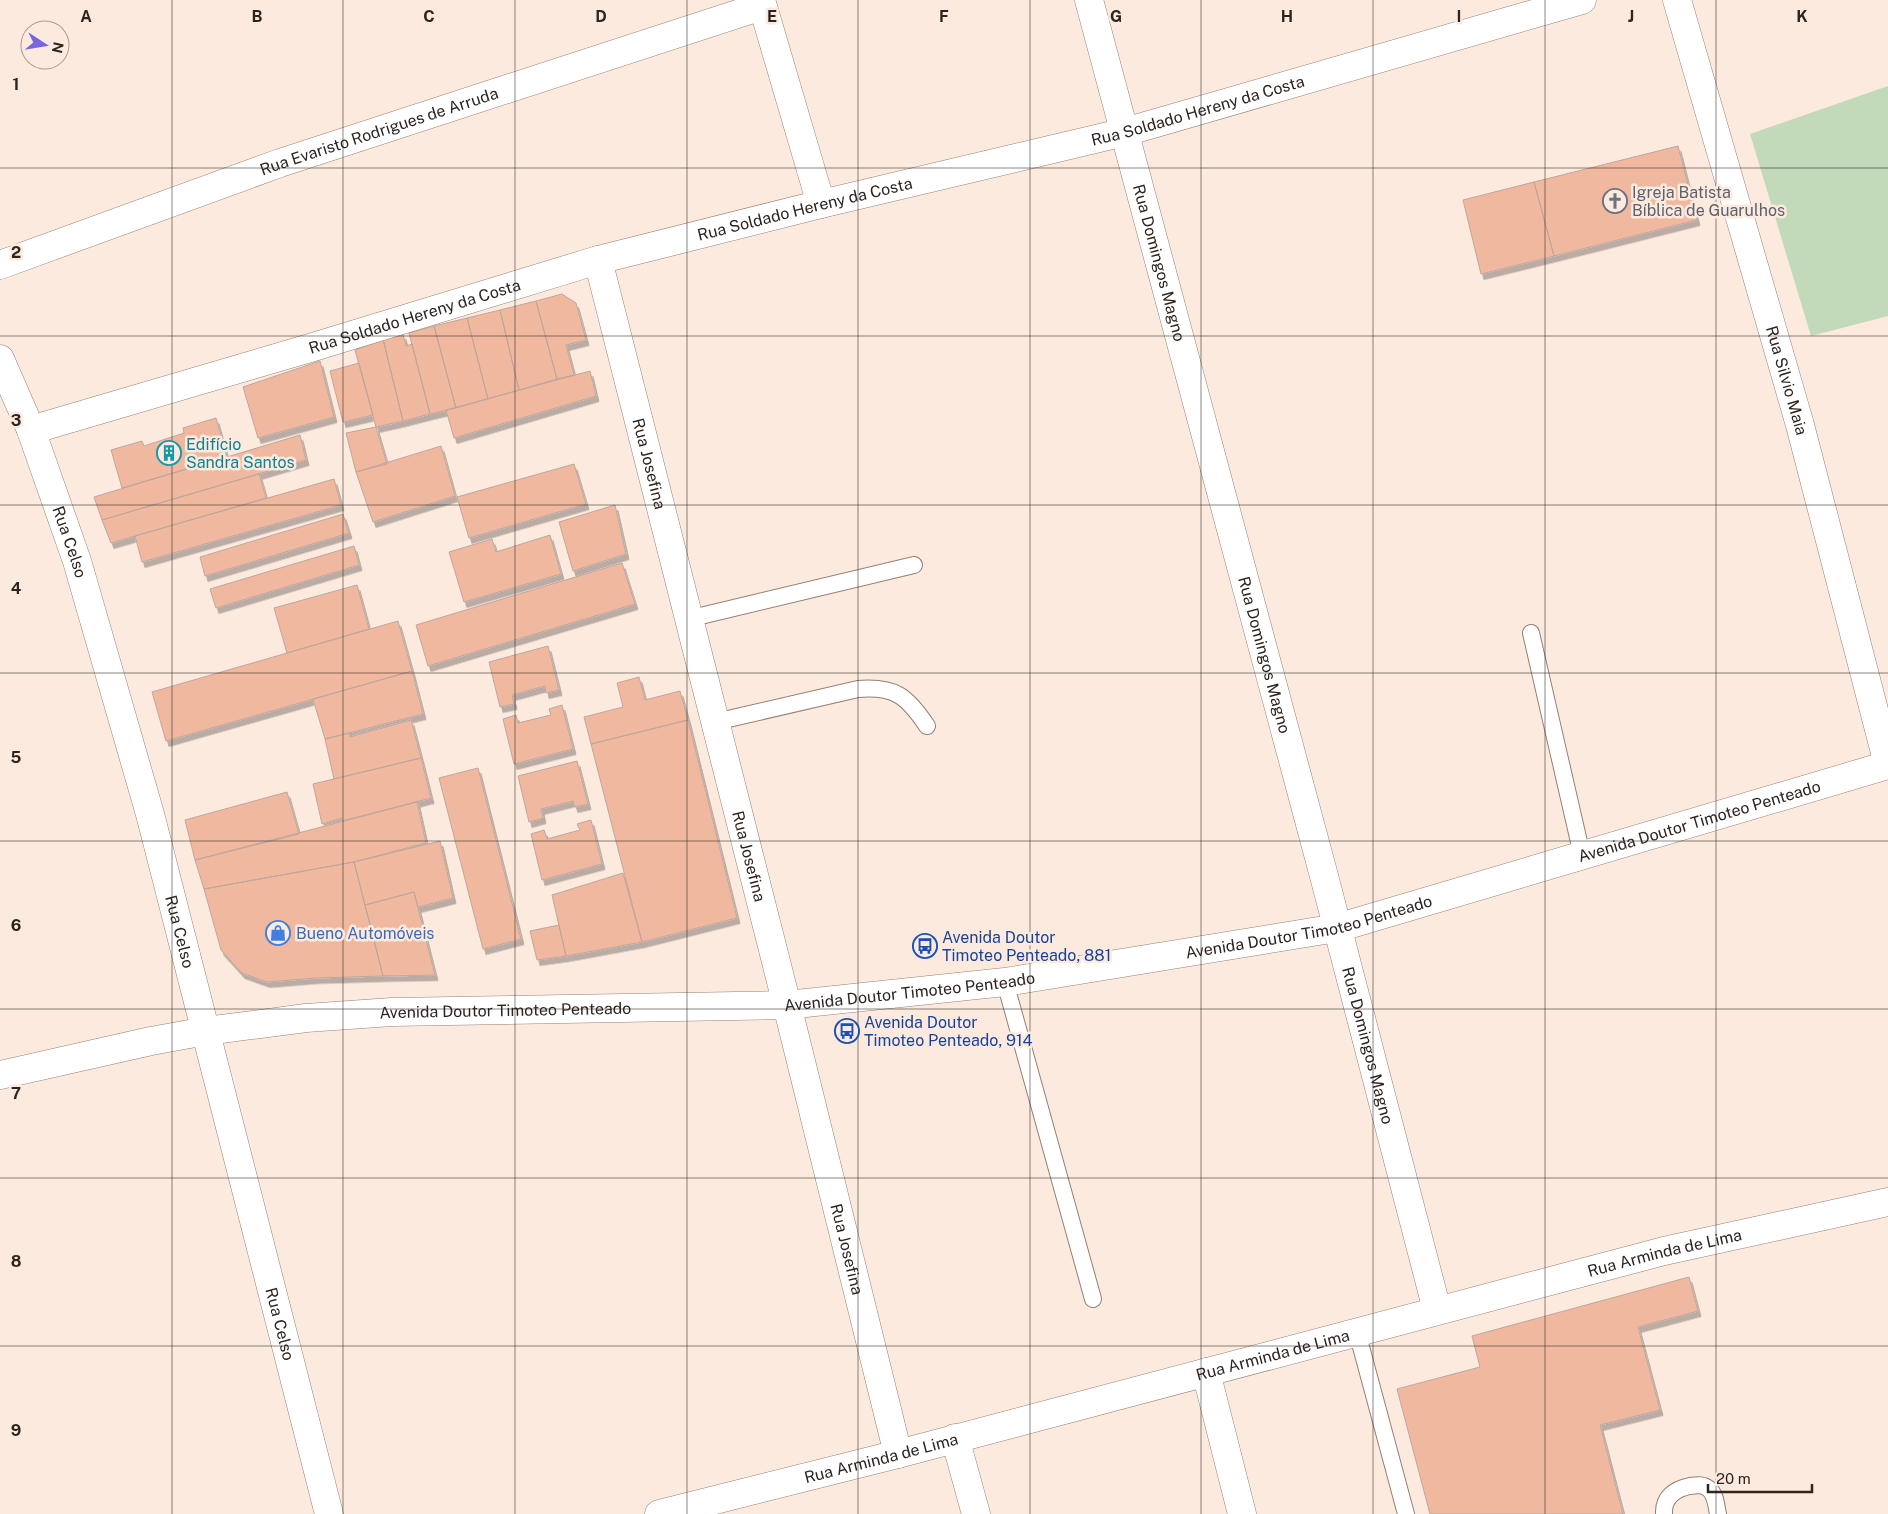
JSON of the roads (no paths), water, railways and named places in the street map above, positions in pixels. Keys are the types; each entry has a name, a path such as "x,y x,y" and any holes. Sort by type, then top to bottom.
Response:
{"street":[{"name":"Rua Domingos Magno","path":"1090,0 1437,1310"},
{"name":"Rua Soldado Hereny da Costa","path":"31,430 310,348 598,260 821,204 1124,132 1582,0"},
{"name":"Rua Silvio Maia","path":"1677,0 1800,425 1888,765"},
{"path":"762,3 821,204"},
{"name":"Rua Evaristo Rodrigues de Arruda","path":"0,265 280,163 762,3"},
{"name":"Rua Josefina","path":"598,260 787,1005 898,1454"},
{"name":"Rua Celso","path":"0,359 31,430 76,561 150,814 330,1514"},
{"name":"Avenida Doutor Timoteo Penteado","path":"0,1074 151,1041 206,1031 306,1018 392,1012 787,1005 1005,982 1337,928 1888,765"},
{"name":"Rua Arminda de Lima","path":"659,1514 898,1454 1664,1251 1888,1202"},
{"path":"1206,1372 1242,1514"},
{"path":"956,1438 976,1514"}],"lane":[{"path":"688,619 914,565"},
{"path":"1531,633 1582,855"},
{"path":"715,722 858,689 876,688 897,693 914,707 927,726"},
{"path":"1005,982 1093,1299"},
{"path":"1357,1332 1406,1514"},
{"path":"1664,1514 1664,1507 1670,1494 1679,1488 1701,1485 1709,1488 1714,1496 1718,1514"}],"place":[{"name":"Igreja Batista Bíblica de Guarulhos","path":"1615,201"},
{"name":"Edifício Sandra Santos","path":"169,453"},
{"name":"Bueno Automóveis","path":"278,933"},
{"name":"Avenida Doutor Timoteo Penteado, 881","path":"925,946"},
{"name":"Avenida Doutor Timoteo Penteado, 914","path":"847,1031"}]}
